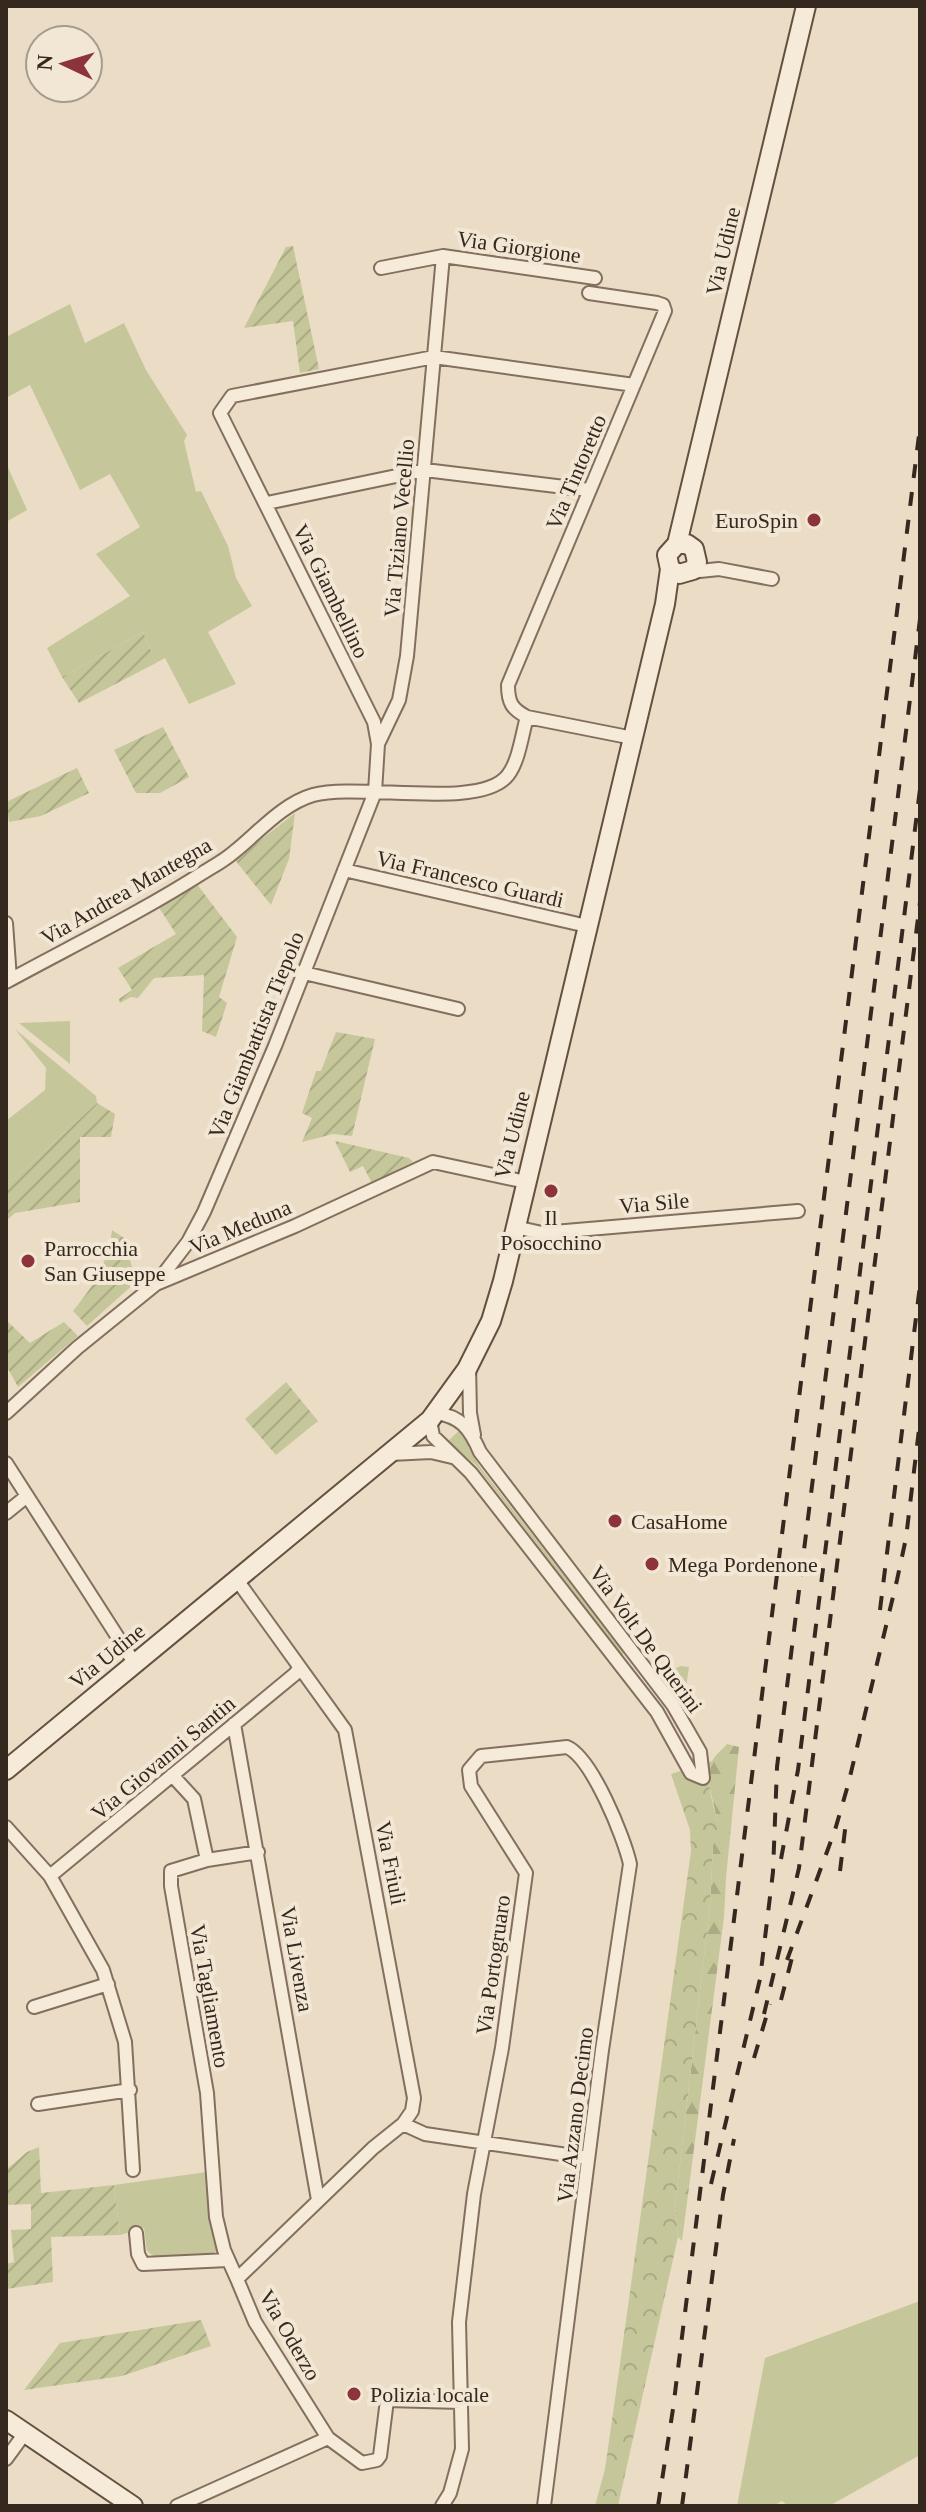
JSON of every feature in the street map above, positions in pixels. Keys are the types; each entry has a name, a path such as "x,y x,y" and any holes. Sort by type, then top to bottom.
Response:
{"main road":[{"name":"Via Udine","path":"687,547 688,508 806,6"},
{"path":"687,547 697,562 682,572 667,555 687,547"},
{"name":"Via Udine","path":"6,1770 432,1416 469,1364 491,1321 503,1281 665,604 682,572"},
{"path":"6,2420 133,2506"}],"street":[{"path":"381,268 443,256"},
{"name":"Via Giorgione","path":"434,357 443,256 595,278"},
{"name":"Via Tintoretto","path":"527,717 508,702 508,685 665,311 663,305 589,293"},
{"path":"434,357 634,385"},
{"name":"Via Giambellino","path":"375,792 378,744 374,722 220,413 232,396 434,357"},
{"name":"Via Tiziano Vecellio","path":"378,744 399,700 407,656 434,357"},
{"path":"267,503 425,470 589,490"},
{"path":"687,547 719,569"},
{"path":"682,572 719,569 772,579"},
{"path":"527,717 633,738"},
{"name":"Via Andrea Mantegna","path":"8,980 128,918 202,873 232,854 277,816 310,796 335,791 474,793 496,787 510,773 527,717"},
{"name":"Via Giambattista Tiepolo","path":"156,1284 188,1242 204,1212 304,973 375,792"},
{"name":"Via Francesco Guardi","path":"344,870 587,926"},
{"path":"6,923 8,980"},
{"path":"304,973 458,1009"},
{"name":"Via Meduna","path":"8,1407 156,1284 295,1226 433,1162 526,1182"},
{"name":"Via Sile","path":"515,1227 542,1233 798,1211"},
{"name":"Via Volt De Querini","path":"469,1364 470,1413 475,1442"},
{"name":"Via Volt De Querini","path":"432,1416 458,1419 469,1428 475,1442 673,1705 700,1752 703,1778 691,1773 657,1712 462,1462 433,1436 432,1416"},
{"path":"388,1454 431,1452 462,1462"},
{"path":"6,1463 135,1664"},
{"path":"6,1513 27,1496"},
{"name":"Via Friuli","path":"237,1580 345,1730 413,2085 412,2111 403,2124"},
{"path":"622,1666 636,1656"},
{"name":"Via Giovanni Santin","path":"50,1876 299,1668"},
{"name":"Via Livenza","path":"234,1724 318,2200"},
{"name":"Via Portogruaro","path":"442,2506 450,2493 462,2449 459,2322 482,2142 502,2048 526,1873 471,1786 469,1770 481,1756 567,1747"},
{"name":"Via Azzano Decimo","path":"544,2506 588,2158 630,1864 625,1841 606,1800 579,1754 567,1747"},
{"path":"172,1775 194,1799 207,1860 258,1852"},
{"path":"6,1827 50,1876 81,1927 108,1984 125,2042 133,2170"},
{"name":"Via Tagliamento","path":"207,1860 171,1871 171,1886 207,2093 216,2217 228,2260 237,2279"},
{"path":"34,2007 108,1984"},
{"path":"38,2104 130,2090"},
{"path":"403,2124 425,2134 588,2158"},
{"name":"Via Oderzo","path":"403,2124 373,2148 237,2279 255,2322 328,2438 362,2463 377,2460 380,2456 387,2400 461,2402"},
{"path":"136,2233 138,2254 143,2264 228,2260"},
{"path":"6,2459 25,2433"},
{"path":"177,2506 328,2438"}],"green space":[{"path":"293,246 319,369 300,373 293,321 244,328 286,247"},
{"path":"70,304 85,343 124,323 146,370 187,435 184,441 196,492 201,491 228,546 236,578 252,606 208,632 236,684 189,704 165,658 156,663 143,632 62,677 47,648 130,596 96,554 140,527 110,474 80,490 30,385 6,398 6,337"},
{"path":"6,463 27,510 6,522"},
{"path":"143,632 156,663 79,703 62,677"},
{"path":"163,727 189,777 160,793 136,793 114,750"},
{"path":"77,768 89,793 41,816 9,822 6,802"},
{"path":"295,813 289,859 271,905 235,860"},
{"path":"196,883 237,937 219,997 227,1003 216,1037 202,1031 204,975 154,978 138,998 131,997 120,1003 119,999 132,990 118,968 176,934 158,906"},
{"path":"70,1021 70,1064 19,1023"},
{"path":"15,1029 96,1096 97,1103 6,1186 6,1121 45,1090 46,1068"},
{"path":"336,1032 375,1039 352,1136 333,1134 302,1142 312,1118 302,1113 316,1071 321,1071"},
{"path":"97,1103 115,1114 111,1137 80,1137 80,1202 15,1213 6,1221 6,1186"},
{"path":"335,1141 409,1158 413,1162 372,1183 363,1166 350,1172"},
{"path":"112,1230 124,1238 136,1282 87,1326 73,1311 99,1274"},
{"path":"6,1320 30,1343 64,1322 78,1336 18,1387 6,1365"},
{"path":"286,1382 318,1421 276,1455 245,1419"},
{"path":"462,1428 480,1467 624,1653 622,1655 476,1465 447,1442"},
{"path":"689,1667 684,1701 667,1681 671,1670"},
{"path":"727,1744 739,1747 724,1917 682,2241 678,2237 675,2207 717,1822 709,1777 714,1758"},
{"path":"712,1761 709,1785 717,1828 675,2207 678,2237 618,2506 595,2506 605,2469 691,1851 690,1830 671,1774"},
{"path":"39,2147 41,2193 114,2185 120,2235 51,2237 53,2282 6,2289 6,2264 14,2262 11,2230 31,2229 31,2204 6,2205 6,2170 27,2152"},
{"path":"207,2172 218,2250 211,2255 155,2257 147,2251 144,2228 120,2235 114,2185"},
{"path":"920,2301 920,2455 829,2506 788,2506 782,2501 773,2506 737,2506 765,2358"},
{"path":"201,2320 211,2346 122,2376 24,2390 60,2343"}],"railway":[{"path":"658,2506 673,2409 920,427"},
{"path":"711,2184 760,1979 773,1872 777,1767 920,619"},
{"path":"781,1859 798,1770 920,789"},
{"path":"764,2014 799,1868 920,902"},
{"path":"880,1610 920,1285"},
{"path":"787,1960 835,1830 848,1785 906,1538 920,1421"},
{"path":"840,1871 846,1822"},
{"path":"781,2000 794,1950"},
{"path":"754,2058 770,2004"},
{"path":"682,2506 723,2195 734,2139"}],"place":[{"name":"EuroSpin","path":"814,520"},
{"name":"Il Posocchino","path":"551,1191"},
{"name":"Parrocchia San Giuseppe","path":"28,1261"},
{"name":"CasaHome","path":"615,1521"},
{"name":"Mega Pordenone","path":"652,1564"},
{"name":"Polizia locale","path":"354,2394"}]}
